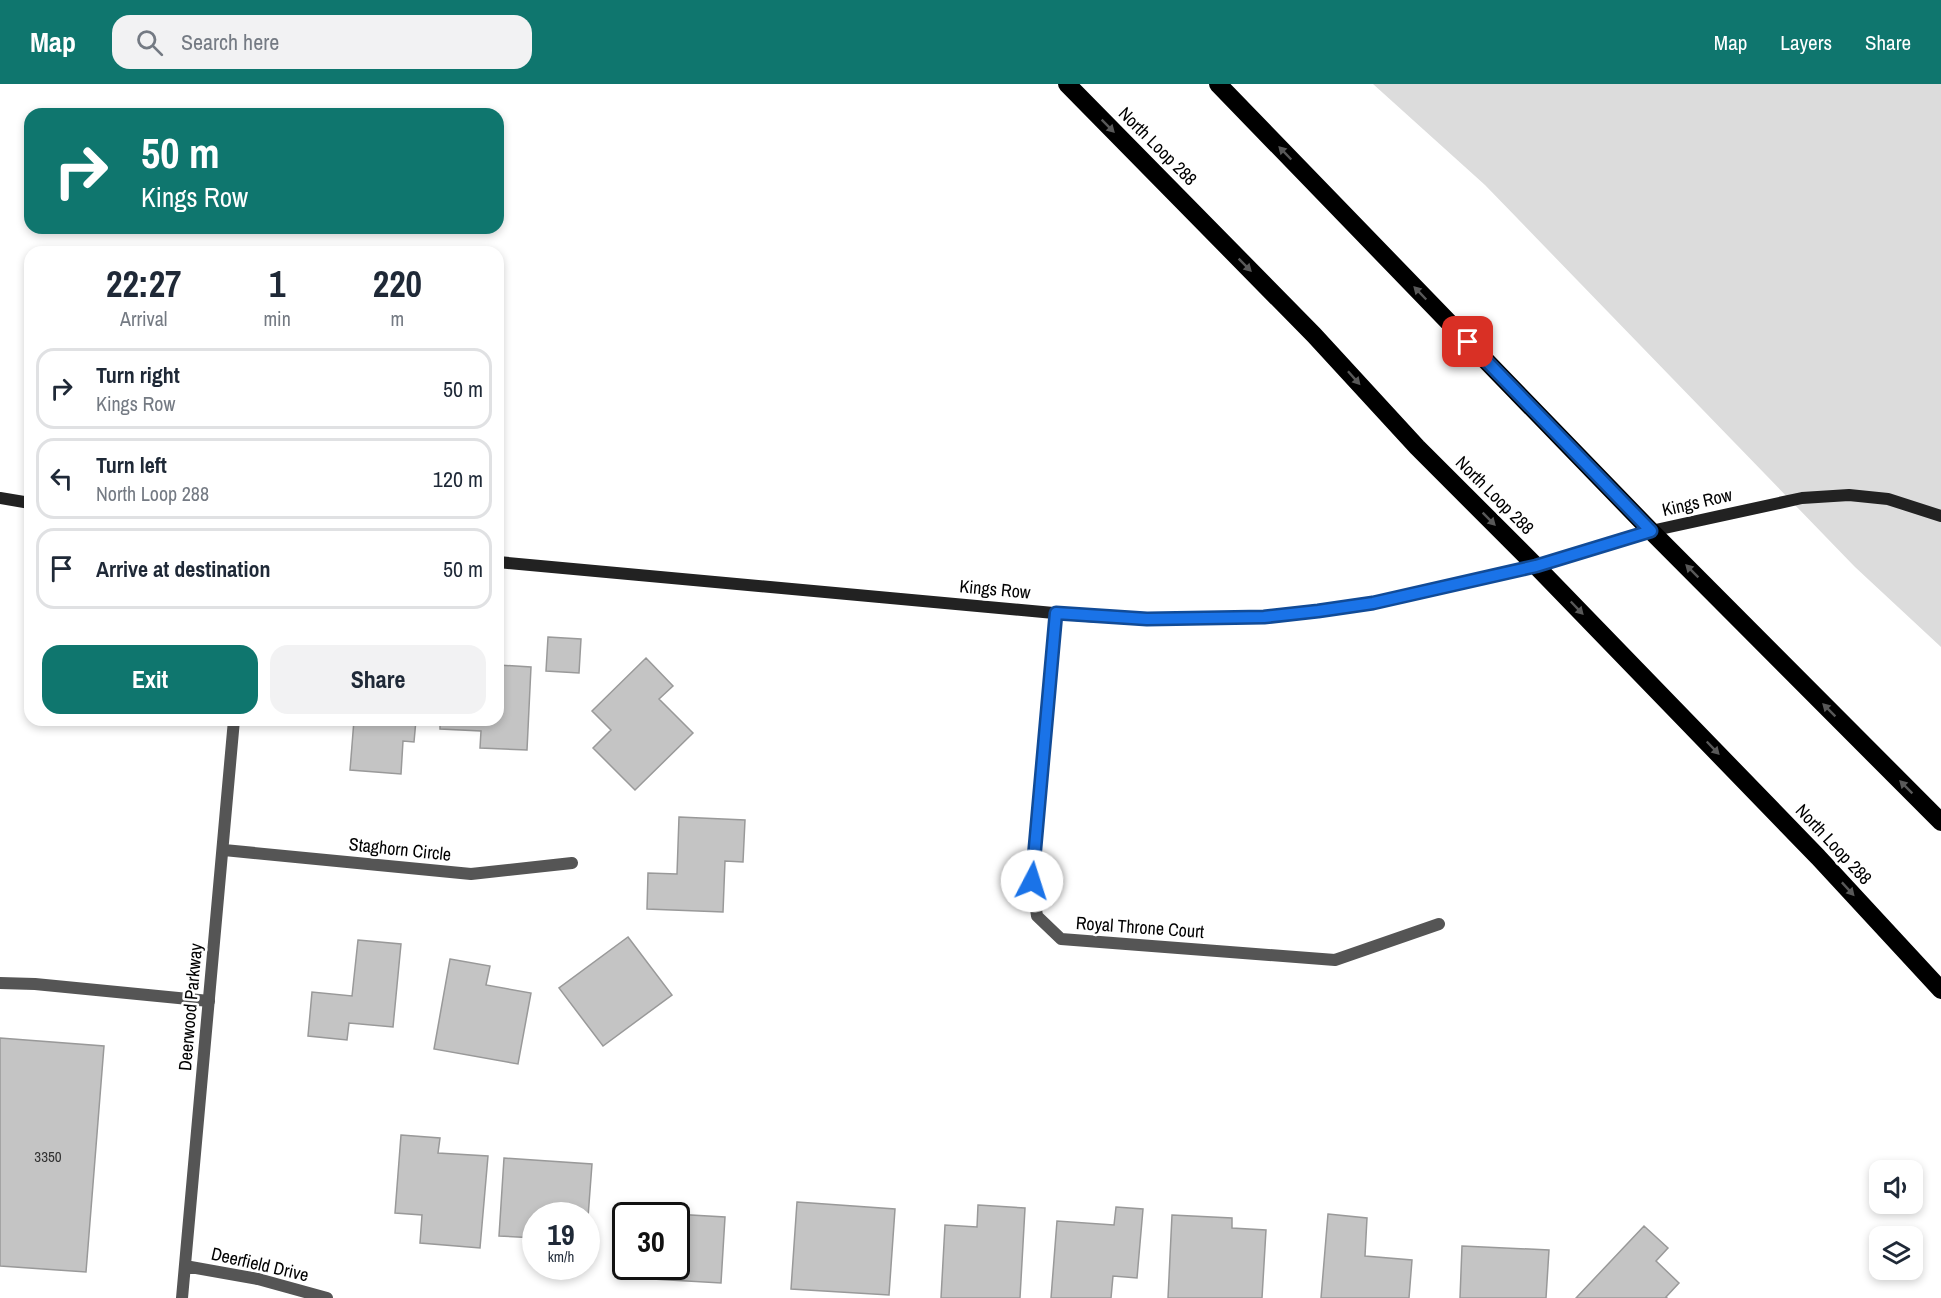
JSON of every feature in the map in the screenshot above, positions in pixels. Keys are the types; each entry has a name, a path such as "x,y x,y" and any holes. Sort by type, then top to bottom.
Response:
{"highway":[{"name":"North Loop 288","path":"1067,84 1314,335 1417,447 1536,566 1818,857 1941,990"},
{"path":"1218,84 1651,531 1941,822"}],"street":[{"name":"Kings Row","path":"504,563 1056,613 1147,619 1264,617 1373,603 1536,566 1651,531 1802,498 1849,495 1888,500 1941,516"},
{"path":"0,498 24,502"},
{"name":"Royal Throne Court","path":"1056,613 1032,881 1037,916 1061,939 1335,960 1439,924"},
{"name":"Deerwood Parkway","path":"182,1298 234,726"},
{"name":"Staghorn Circle","path":"224,850 471,874 572,863"},
{"path":"0,983 35,984 209,1001"},
{"name":"Deerfield Drive","path":"185,1266 258,1279 327,1298"}],"shaded area":[{"path":"1373,84 1941,84 1941,647 1855,567 1485,185"}],"building":[{"path":"548,637 581,639 579,673 546,671"},
{"path":"646,658 673,686 659,699 693,733 635,790 593,748 611,730 592,711"},
{"path":"504,665 531,667 527,750 480,748 481,731 440,729 440,726 504,726"},
{"path":"354,726 415,726 414,742 403,741 401,774 350,770"},
{"path":"679,817 745,820 743,862 725,861 723,912 647,909 648,873 677,874"},
{"path":"628,937 672,995 603,1046 559,988"},
{"path":"358,940 401,944 393,1027 349,1023 347,1040 308,1036 312,992 352,996"},
{"path":"450,959 490,966 486,985 531,993 518,1064 434,1049"},
{"path":"0,1038 104,1046 86,1272 0,1266"},
{"path":"401,1135 440,1138 438,1153 488,1156 480,1248 420,1243 422,1215 395,1213"},
{"path":"504,1158 592,1164 589,1202 522,1202 522,1237 499,1236"},
{"path":"797,1202 895,1209 889,1295 791,1289"},
{"path":"978,1205 1025,1208 1020,1298 941,1298 945,1225 977,1227"},
{"path":"1116,1207 1143,1209 1137,1278 1113,1276 1111,1298 1051,1298 1057,1221 1114,1225"},
{"path":"1328,1214 1367,1218 1365,1256 1412,1260 1409,1298 1321,1298"},
{"path":"690,1215 725,1217 721,1283 670,1280 690,1280"},
{"path":"1172,1215 1232,1218 1232,1228 1266,1230 1262,1298 1168,1298"},
{"path":"1644,1226 1668,1248 1656,1261 1679,1283 1667,1298 1576,1298"},
{"path":"1462,1246 1549,1250 1546,1298 1460,1298"}],"route":[{"path":"1032,881 1056,613 1147,619 1264,617 1318,611 1373,603 1536,566 1651,531 1468,342"}]}
